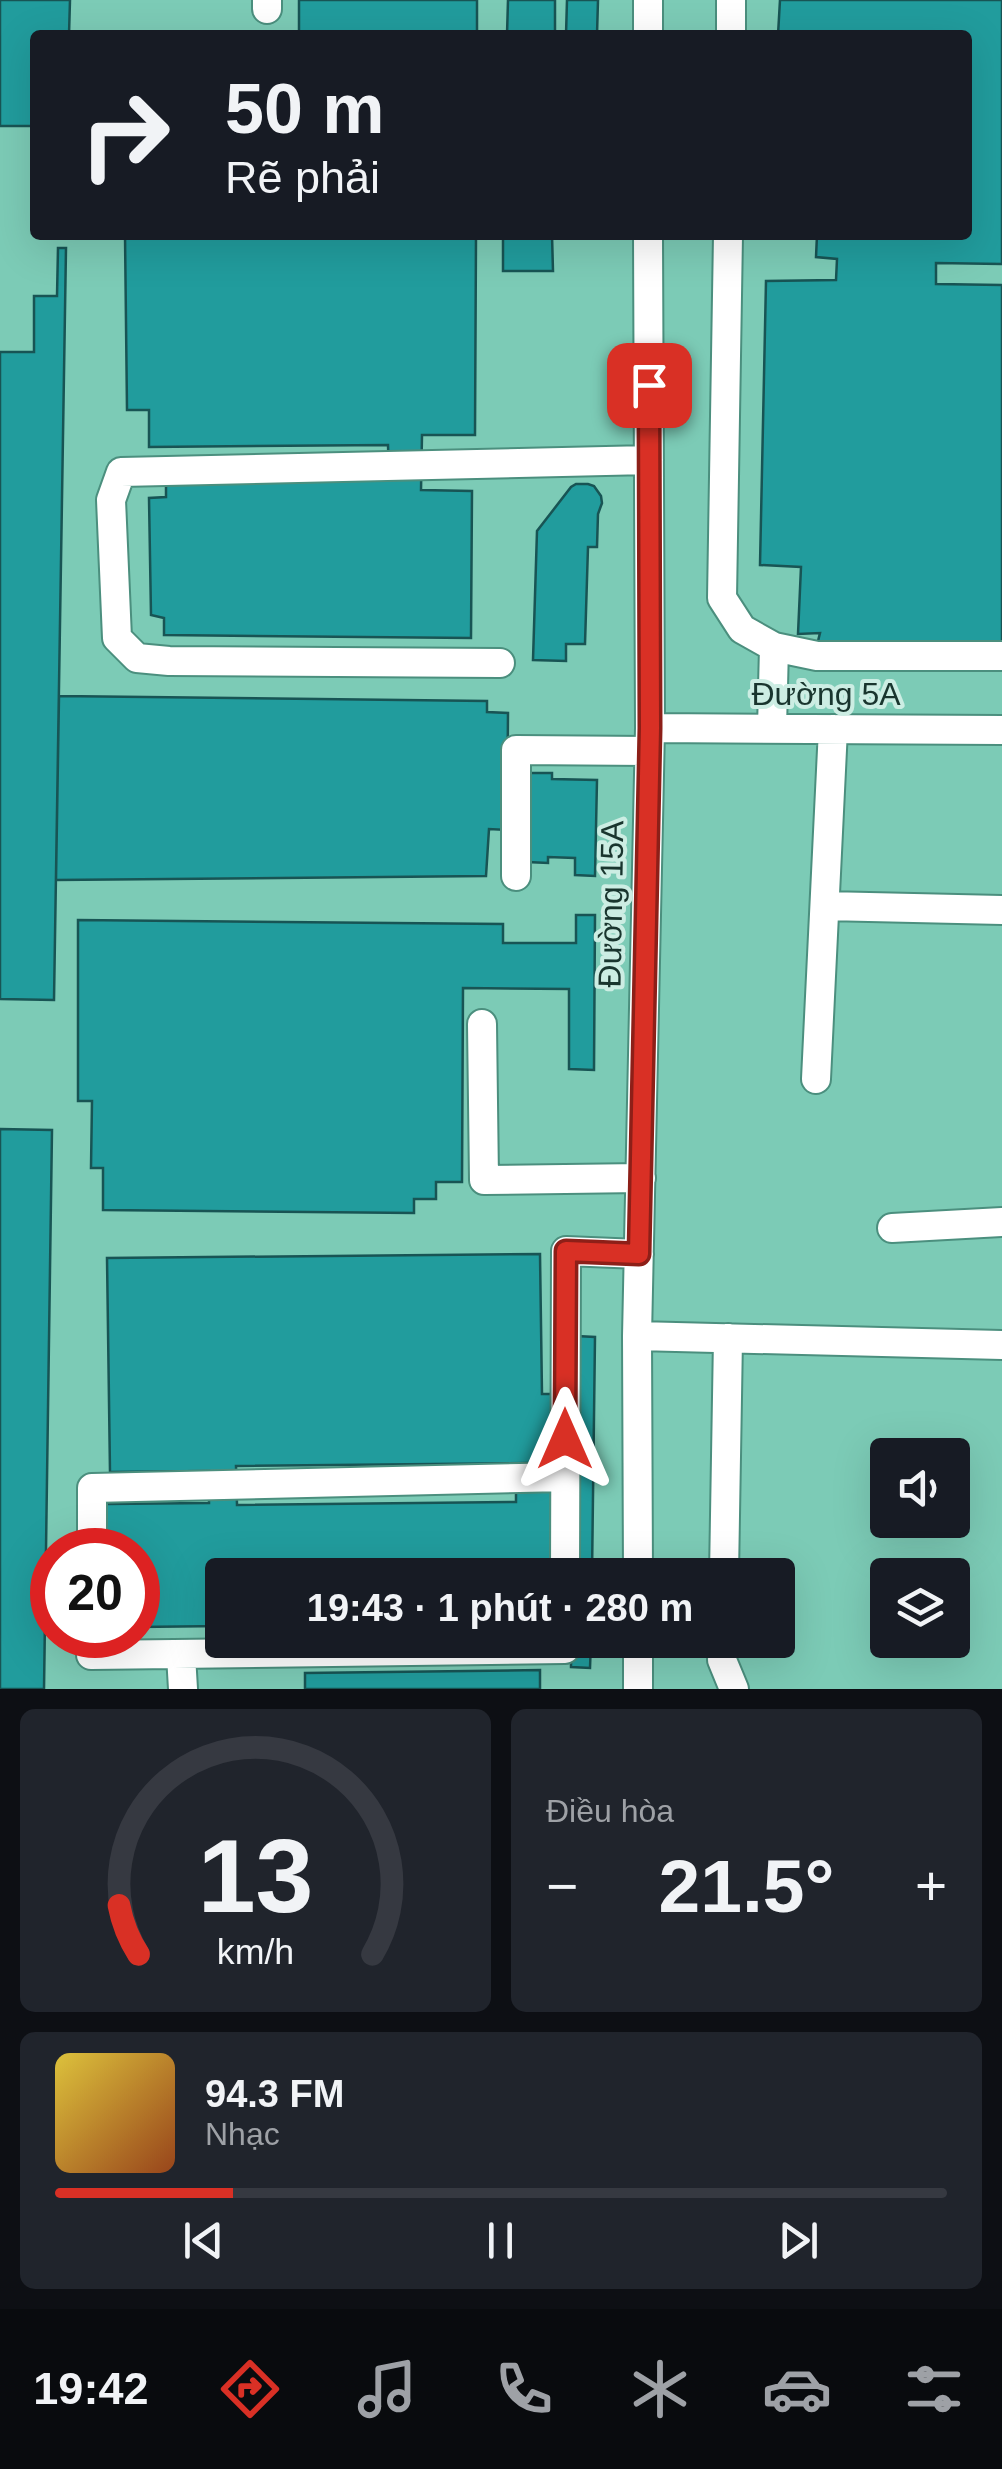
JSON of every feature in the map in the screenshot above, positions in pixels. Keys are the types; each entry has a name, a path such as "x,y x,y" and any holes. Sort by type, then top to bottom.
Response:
{"street":[{"path":"648,0 648,30"},
{"path":"731,0 731,30"},
{"name":"Đường 15A","path":"638,1558 637,1336 649,740 648,240"},
{"path":"728,240 722,598 742,629 774,647 817,656 1002,656"},
{"path":"500,663 188,662 137,658 117,638 111,500 120,472 649,460"},
{"path":"772,728 774,647"},
{"name":"Đường 5A","path":"516,876 516,750 772,728 1002,730"},
{"path":"816,1079 833,729"},
{"path":"825,906 1002,910"},
{"path":"482,1024 484,1180 640,1178"},
{"path":"892,1228 1002,1222"},
{"path":"565,1558 566,1251 639,1254"},
{"path":"637,1336 1002,1344"},
{"path":"724,1558 728,1338"},
{"path":"92,1528 92,1488 565,1477"},
{"path":"160,1654 205,1654"},
{"path":"182,1654 183,1689"},
{"path":"638,1658 638,1689"},
{"path":"722,1658 734,1689"}],"shaded area":[{"path":"0,0 1002,0 1002,1689 0,1689"}],"building":[{"path":"0,0 70,0 69,30 30,30 30,126 0,126"},
{"path":"299,0 477,0 477,30 299,30"},
{"path":"508,0 555,0 555,30 507,30"},
{"path":"567,0 598,0 597,30 566,30"},
{"path":"780,0 1002,0 1002,264 936,263 936,284 1002,285 1002,644 817,645 820,633 798,634 801,567 760,565 766,281 836,280 837,259 816,257 817,240 972,240 972,30 778,30"},
{"path":"125,240 476,240 475,435 422,435 421,490 472,491 471,638 164,635 164,618 151,615 149,498 166,497 166,479 389,478 388,445 149,447 149,410 127,410"},
{"path":"503,240 552,240 553,271 503,271"},
{"path":"58,248 66,248 54,1000 0,999 0,352 34,352 34,296 57,296"},
{"path":"576,484 594,486 602,503 597,547 588,547 585,644 566,644 566,661 533,660 537,531"},
{"path":"59,696 487,701 487,712 508,713 507,830 489,829 486,876 56,880"},
{"path":"528,773 552,773 552,779 597,780 595,876 575,875 575,858 548,857 548,863 527,862"},
{"path":"576,915 595,915 594,1070 569,1069 569,989 463,988 462,1182 436,1182 436,1199 414,1199 414,1213 103,1210 103,1168 91,1168 92,1101 78,1101 78,920 503,924 503,943 576,943"},
{"path":"0,1129 52,1130 46,1528 30,1528 30,1658 44,1658 44,1689 0,1689"},
{"path":"540,1254 542,1394 556,1394 558,1558 205,1558 205,1626 160,1627 160,1528 107,1528 106,1504 209,1503 209,1471 110,1472 107,1258","holes":["533,1463 534,1488 516,1488 516,1502 237,1505 236,1466"]},
{"path":"576,1336 595,1337 592,1558 572,1558"},
{"path":"571,1658 590,1658 590,1668 571,1667"},
{"path":"540,1670 540,1689 305,1689 305,1673"}],"route":[{"path":"565,1439 566,1251 639,1254 650,728 649,385"}]}
